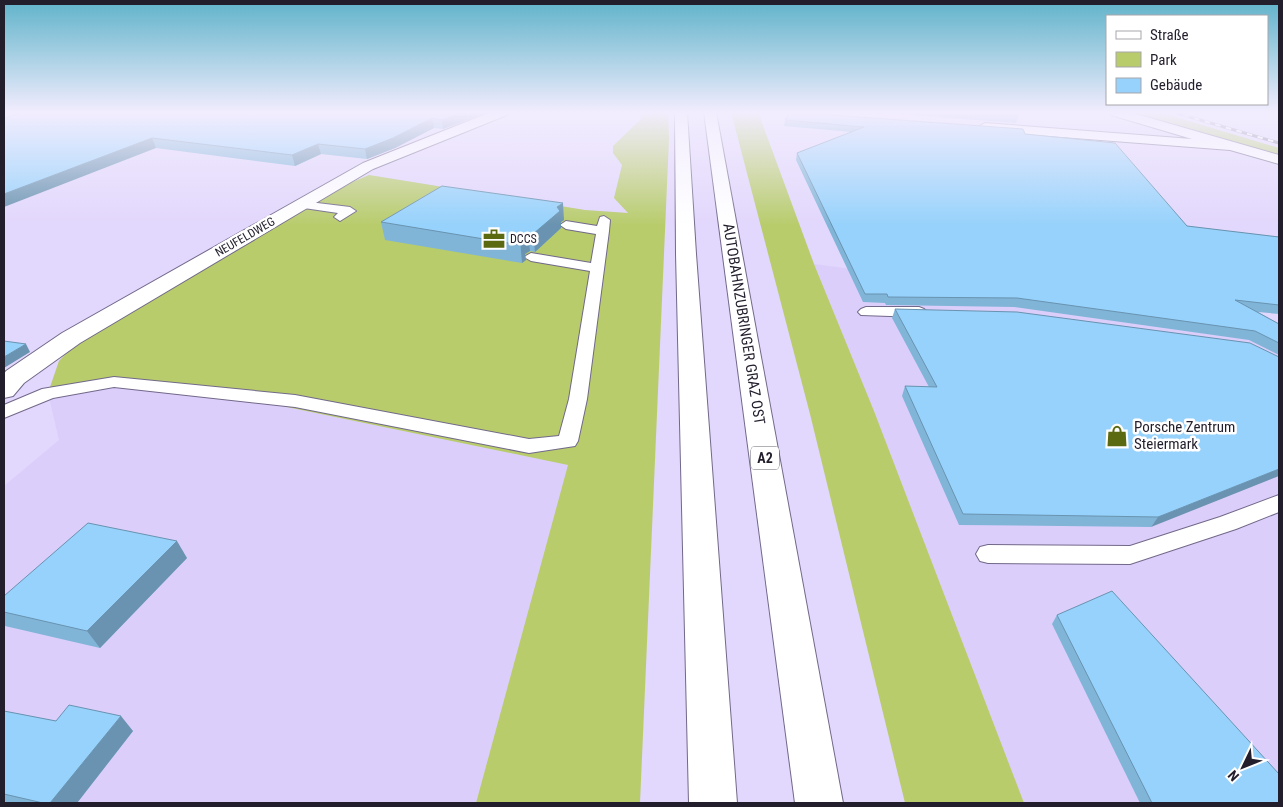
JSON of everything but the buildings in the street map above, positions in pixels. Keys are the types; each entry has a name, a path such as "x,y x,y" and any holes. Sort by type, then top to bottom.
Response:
{"main road":[{"name":"NEUFELDWEG","path":"4,390 15,377 71,338 368,166 409,150"},
{"path":"682,150 713,803"},
{"name":"AUTOBAHNZUBRINGER GRAZ OST","path":"716,150 819,803"},
{"path":"1243,150 1279,160"}],"lane":[{"path":"301,205 350,211 340,217"},
{"path":"4,412 48,394 114,382 295,401 528,446 568,441 578,399 604,225 566,225"},
{"path":"531,257 597,268"},
{"path":"866,312 935,313"},
{"path":"988,554 1130,556 1228,524 1279,503"}],"shaded area":[{"path":"369,175 585,210 628,213 569,465 476,803 4,803 4,486 59,440 48,393 59,361 350,183"},
{"path":"814,264 958,283 1279,333 1279,803 1024,803 874,411"}],"green space":[{"path":"613,150 669,150 640,803 476,803 568,465 224,394 114,382 48,393 59,361 81,338 350,183 369,175 585,210 628,213 614,198 622,165 613,153"},
{"path":"741,150 772,150 814,264 874,411 1024,803 905,803 810,414"},
{"path":"1254,150 1279,150 1279,157"}],"place":[{"name":"DCCS","path":"494,239"},
{"name":"Porsche Zentrum Steiermark","path":"1117,436"}]}
